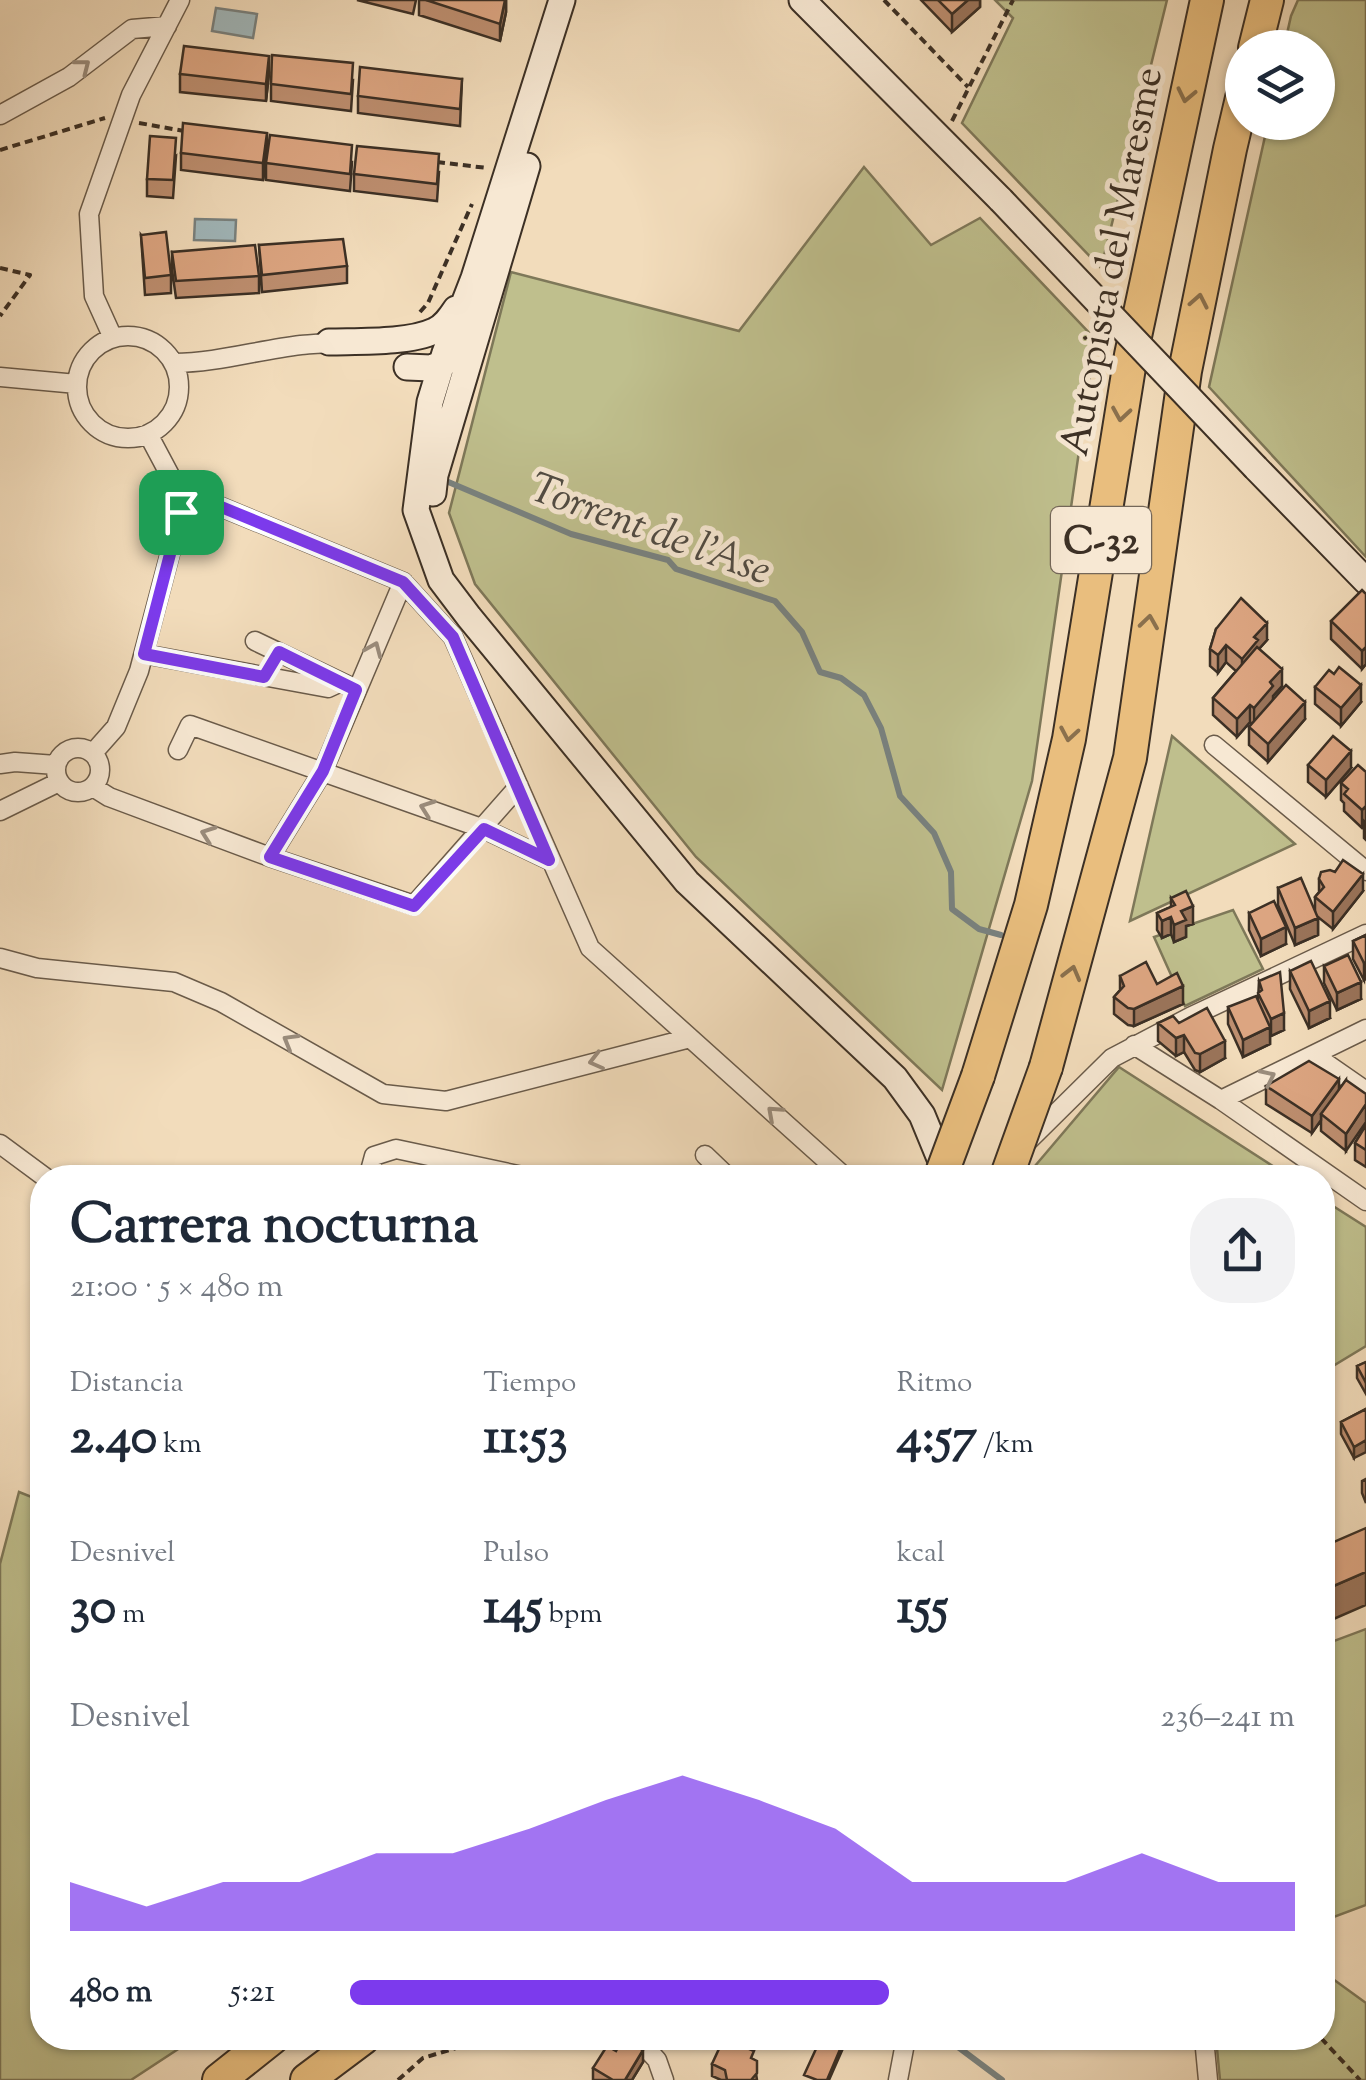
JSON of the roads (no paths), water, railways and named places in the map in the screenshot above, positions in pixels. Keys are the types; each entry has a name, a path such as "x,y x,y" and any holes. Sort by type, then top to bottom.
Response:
{"highway":[{"name":"Autopista del Maresme","path":"945,1165 978,1076 1032,905 1069,739 1131,355 1206,0"},
{"path":"1260,30 1267,0"},
{"name":"C-32","path":"1011,1165 1046,1067 1130,758 1185,371 1232,140"},
{"path":"219,2080 257,2050"},
{"path":"308,2080 347,2050"}],"street":[{"path":"113,338 94,296 89,214 130,95 180,0"},
{"path":"562,0 474,278 430,402 416,510 441,580 450,592 687,882 895,1078 922,1115 943,1165"},
{"path":"435,476 575,0"},
{"path":"802,0 1002,200 1366,581"},
{"path":"0,115 70,77 132,29 166,26"},
{"path":"407,367 431,368 454,358 463,346 496,241 509,228"},
{"path":"174,362 199,363 417,326 436,331 448,321 474,278"},
{"path":"417,326 436,345 453,374 441,420 427,543"},
{"path":"113,338 147,339 174,362 180,391 169,419 158,430 127,439 111,436 85,416 78,401 77,384 80,369 99,345 113,338"},
{"path":"329,342 385,353 407,367 430,402"},
{"path":"0,376 77,384"},
{"path":"93,754 116,727 144,654 181,512 173,481 148,434"},
{"path":"181,512 214,504 403,582 453,637 590,948 832,1165"},
{"path":"270,857 323,771 349,686 403,582"},
{"path":"255,641 349,686"},
{"path":"264,677 279,652"},
{"path":"144,654 328,688 349,686"},
{"path":"178,750 190,725 484,829 549,860"},
{"path":"1214,745 1366,871"},
{"path":"0,764 14,762 58,773 68,790 78,792 97,782 100,770 97,758 87,749 72,748 65,752 58,773 0,810"},
{"path":"92,786 109,798 414,906 519,786"},
{"path":"1005,1165 1112,1058 1366,934"},
{"path":"0,958 37,968 174,982 221,1002 383,1094 446,1100 690,1038"},
{"path":"1222,1100 1366,1029"},
{"path":"1134,1045 1315,1165"},
{"path":"1314,1055 1366,1091"},
{"path":"0,1144 30,1166"},
{"path":"372,1165 374,1156 396,1149 471,1165"},
{"path":"705,1154 716,1165"},
{"path":"1335,1179 1366,1201"},
{"path":"647,2050 664,2080"},
{"path":"898,2080 904,2050"},
{"path":"1205,2050 1208,2080"}],"water":[{"path":"216,8 257,14 253,38 212,31"},
{"path":"195,219 236,220 235,241 194,240"}],"waterway":[{"name":"Torrent de l'Ase","path":"446,481 571,534 668,560 676,569 775,601 802,632 820,672 841,678 864,695 881,728 900,796 934,833 951,872 952,909 979,929 1001,935"},
{"path":"962,2050 1002,2080"}]}
